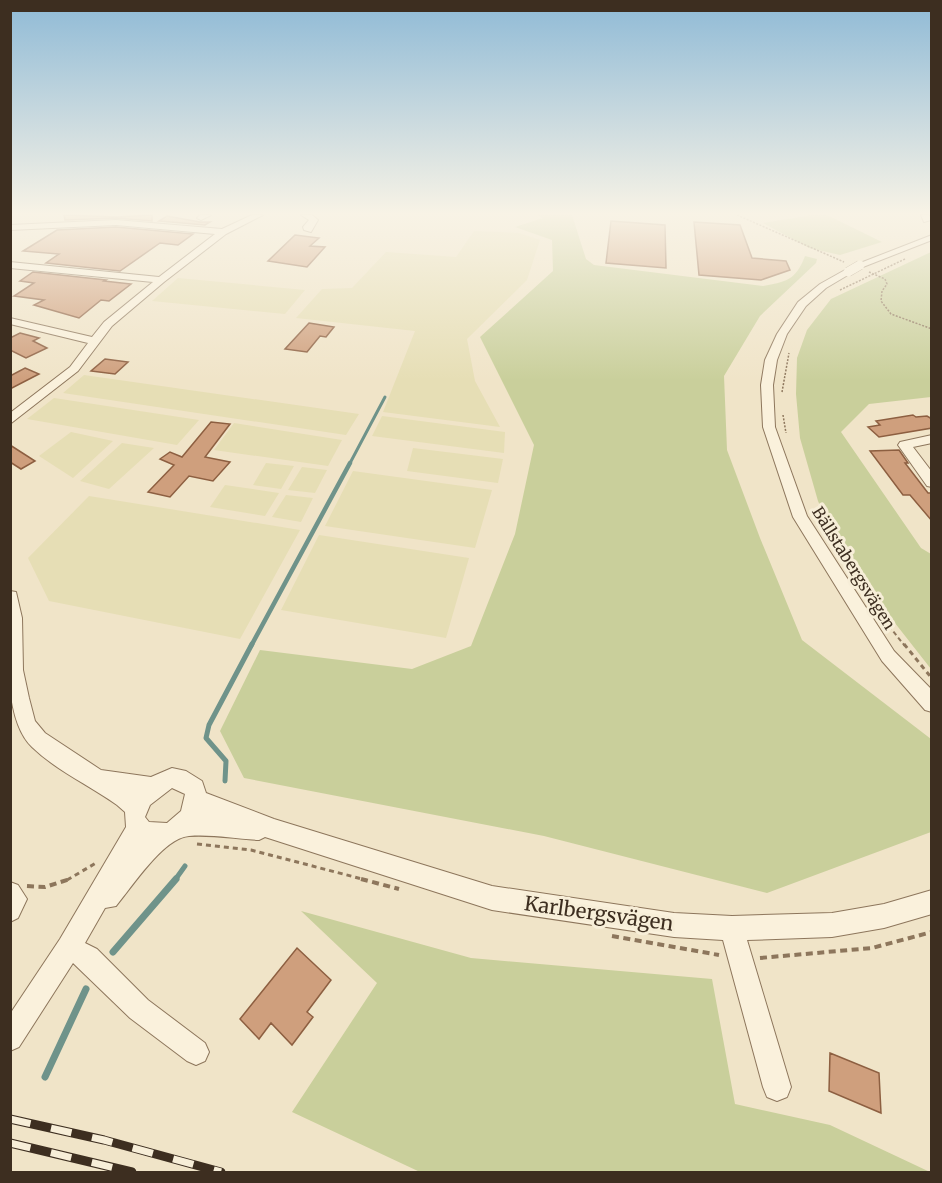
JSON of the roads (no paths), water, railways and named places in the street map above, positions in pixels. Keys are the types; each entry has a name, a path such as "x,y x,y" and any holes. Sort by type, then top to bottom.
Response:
{"street":[{"path":"62,270 161,280"},
{"path":"10,420 74,369 108,324 174,270"},
{"name":"Bällstabergsvägen","path":"852,270 823,286 802,303 782,334 771,360 767,385 769,427 800,517 888,657 932,704"},
{"path":"10,321 94,341"},
{"path":"932,439 905,446 932,483"},
{"path":"10,597 14,611 16,707 29,728 60,757 100,779 137,818 147,834 163,836"},
{"path":"10,1038 69,948 146,851 163,836 184,825 192,816 197,800 191,784 182,778 161,781 151,787 69,948"},
{"path":"100,779 151,787"},
{"name":"Karlbergsvägen","path":"197,800 274,830 492,898 674,925 732,928 832,925 884,916 932,902"},
{"name":"Karlbergsvägen","path":"184,825 274,830"},
{"path":"10,910 15,899 15,888"},
{"path":"732,928 777,1087"},
{"path":"69,948 87,958 139,1009 196,1052"}],"waterway":[{"path":"349,465 385,397"},
{"path":"251,646 350,463"},
{"path":"225,781 226,761 206,738 209,725 252,644"},
{"path":"175,880 185,866"},
{"path":"113,952 176,879"},
{"path":"45,1077 86,989"}],"railway":[{"path":"10,1119 104,1140 221,1172"},
{"path":"10,1143 132,1172"}]}
